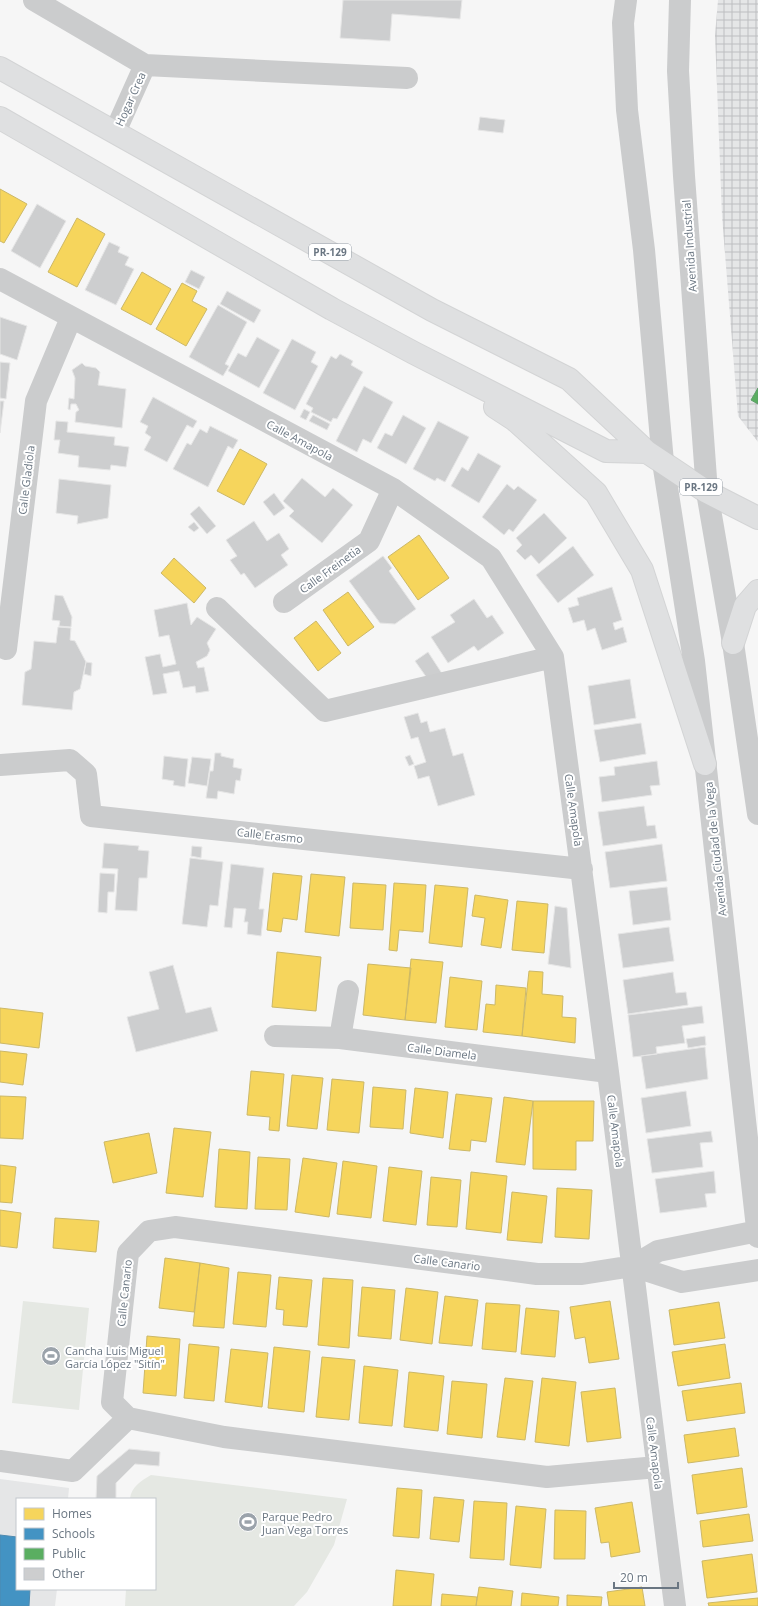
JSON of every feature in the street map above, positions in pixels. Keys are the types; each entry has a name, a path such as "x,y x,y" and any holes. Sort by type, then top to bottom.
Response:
{"main road":[{"name":"PR-129","path":"0,68 432,310 569,379 655,457 707,492 758,518"},
{"path":"0,118 332,309 414,353 606,451 655,457"},
{"path":"414,353 515,420 596,493 642,570 705,764"},
{"path":"733,642 744,606 758,591"}],"street":[{"path":"34,0 145,66 407,78"},
{"path":"626,0 623,23 627,110 644,250 655,457"},
{"name":"Avenida Industrial","path":"680,0 678,71 707,492"},
{"name":"Hogar Crea","path":"115,132 145,66"},
{"name":"Calle Amapola","path":"0,279 70,318 393,489 491,558 553,657 582,869 675,1606"},
{"name":"Calle Gladiola","path":"6,649 36,401 70,318"},
{"name":"Avenida Ciudad de la Vega","path":"655,457 694,661 758,1233"},
{"name":"Calle Freinetia","path":"284,602 369,541 393,489"},
{"path":"707,492 733,642 758,814"},
{"path":"217,608 325,711 553,657"},
{"name":"Calle Erasmo","path":"0,766 70,760 86,774 91,816 582,869"},
{"path":"340,1038 348,991"},
{"name":"Calle Diamela","path":"275,1036 340,1038 608,1072"},
{"name":"Calle Canario","path":"128,1418 112,1402 127,1261 128,1253 149,1231 175,1227 537,1274 582,1274 633,1266 658,1251 758,1233"},
{"path":"633,1266 682,1282 758,1270"},
{"path":"0,1461 72,1471 128,1418 224,1437 547,1477 657,1467"}],"shaded area":[{"path":"718,0 758,0 758,442 738,416 722,216 715,35"},
{"name":"Cancha Luis Miguel García López \"Sitín\"","path":"23,1301 89,1308 79,1410 12,1403"},
{"name":"Parque Pedro Juan Vega Torres","path":"151,1475 347,1499 334,1545 307,1592 294,1606 125,1606 126,1590 156,1590 156,1498 130,1498 132,1491 140,1482"},
{"path":"0,1479 69,1488 68,1498 16,1498 16,1590 57,1590 55,1606 0,1606"}],"building: Homes":[{"path":"0,189 27,204 4,243 0,241"},
{"path":"77,218 105,234 77,287 48,272"},
{"path":"142,272 171,289 151,325 121,309"},
{"path":"182,283 197,291 192,301 207,309 186,346 156,329"},
{"path":"240,449 267,464 244,505 217,491"},
{"path":"419,535 449,578 418,600 388,557"},
{"path":"174,558 206,588 194,603 161,573"},
{"path":"348,592 374,627 348,646 323,610"},
{"path":"316,621 341,653 318,671 294,638"},
{"path":"273,873 302,876 297,920 283,918 281,932 267,930"},
{"path":"311,874 345,877 339,936 305,932"},
{"path":"353,883 386,885 383,930 350,928"},
{"path":"394,883 426,885 423,932 399,930 397,951 389,950"},
{"path":"435,885 468,888 462,947 429,943"},
{"path":"475,895 508,900 501,948 481,945 485,918 472,916"},
{"path":"517,901 548,904 544,953 512,950"},
{"path":"277,952 321,957 316,1011 272,1007"},
{"path":"411,959 443,962 436,1023 405,1020"},
{"path":"368,964 411,968 405,1020 363,1015"},
{"path":"529,971 543,972 542,994 563,996 562,1017 576,1018 575,1043 522,1036"},
{"path":"450,977 482,981 477,1030 445,1027"},
{"path":"496,985 526,988 522,1036 483,1032 486,1004 495,1005"},
{"path":"0,1008 43,1013 39,1048 0,1043"},
{"path":"0,1051 27,1054 23,1085 0,1082"},
{"path":"251,1071 284,1074 279,1131 269,1130 270,1117 247,1115"},
{"path":"292,1075 323,1078 317,1129 287,1126"},
{"path":"332,1079 364,1082 359,1133 327,1130"},
{"path":"373,1087 406,1090 403,1129 370,1127"},
{"path":"415,1088 448,1092 443,1138 410,1133"},
{"path":"456,1094 492,1098 486,1142 471,1140 470,1151 449,1149"},
{"path":"0,1096 26,1097 23,1139 0,1138"},
{"path":"504,1097 533,1101 525,1165 496,1162"},
{"path":"533,1101 594,1101 593,1141 576,1141 576,1170 533,1169"},
{"path":"174,1128 211,1132 203,1197 166,1193"},
{"path":"149,1133 157,1173 113,1183 104,1142"},
{"path":"219,1149 250,1152 247,1209 215,1207"},
{"path":"258,1157 290,1159 287,1210 255,1209"},
{"path":"303,1158 337,1163 329,1217 295,1212"},
{"path":"343,1161 377,1166 371,1218 337,1214"},
{"path":"0,1165 16,1167 12,1203 0,1202"},
{"path":"389,1167 422,1171 416,1225 383,1221"},
{"path":"471,1172 507,1176 501,1233 466,1229"},
{"path":"431,1177 461,1180 457,1227 427,1225"},
{"path":"557,1188 592,1190 589,1239 555,1237"},
{"path":"512,1192 547,1196 542,1243 507,1240"},
{"path":"0,1210 21,1213 17,1248 0,1246"},
{"path":"55,1218 99,1221 96,1252 53,1248"},
{"path":"165,1258 200,1263 194,1312 159,1308"},
{"path":"200,1263 229,1268 224,1328 193,1326"},
{"path":"238,1272 271,1275 266,1327 233,1324"},
{"path":"279,1277 312,1280 307,1327 283,1325 284,1310 276,1309"},
{"path":"323,1278 353,1280 349,1348 318,1345"},
{"path":"362,1287 395,1290 391,1339 358,1336"},
{"path":"406,1288 438,1292 432,1344 400,1340"},
{"path":"445,1296 478,1300 472,1346 439,1343"},
{"path":"610,1301 619,1359 589,1363 585,1337 575,1339 570,1307"},
{"path":"719,1302 725,1338 674,1345 669,1310"},
{"path":"486,1303 520,1305 516,1352 482,1349"},
{"path":"526,1308 559,1311 555,1357 521,1354"},
{"path":"147,1336 180,1339 176,1396 143,1393"},
{"path":"189,1344 219,1347 214,1401 184,1398"},
{"path":"725,1344 730,1378 678,1386 672,1352"},
{"path":"274,1347 310,1351 304,1412 268,1408"},
{"path":"231,1349 268,1353 262,1407 225,1402"},
{"path":"322,1357 355,1360 349,1420 316,1417"},
{"path":"364,1366 398,1370 392,1426 359,1423"},
{"path":"409,1372 444,1376 438,1431 404,1427"},
{"path":"505,1378 533,1381 525,1440 497,1437"},
{"path":"542,1378 576,1382 569,1446 535,1442"},
{"path":"452,1381 487,1384 482,1438 447,1434"},
{"path":"741,1383 745,1413 687,1421 682,1391"},
{"path":"615,1388 621,1438 587,1442 581,1392"},
{"path":"735,1428 739,1456 688,1463 684,1435"},
{"path":"742,1468 747,1507 697,1514 692,1475"},
{"path":"397,1488 422,1490 419,1538 393,1536"},
{"path":"434,1497 464,1500 459,1542 430,1539"},
{"path":"474,1501 507,1503 504,1560 470,1558"},
{"path":"632,1502 640,1552 611,1557 609,1542 601,1543 595,1508"},
{"path":"516,1506 546,1509 541,1568 510,1565"},
{"path":"555,1510 586,1511 585,1559 554,1559"},
{"path":"749,1514 753,1541 703,1547 700,1521"},
{"path":"752,1554 757,1592 707,1598 702,1561"},
{"path":"396,1570 434,1574 431,1606 393,1606"},
{"path":"479,1587 513,1591 511,1606 476,1606"},
{"path":"642,1587 645,1606 609,1606 607,1592"},
{"path":"522,1593 559,1597 558,1606 521,1606"},
{"path":"442,1594 477,1597 476,1606 441,1606"},
{"path":"567,1595 602,1597 601,1606 567,1606"},
{"path":"758,1598 758,1606 709,1606 708,1603"}],"building: Schools":[{"path":"0,1535 16,1537 16,1590 30,1590 29,1606 0,1606"}],"building: Public":[{"path":"758,388 758,404 751,400"}],"building: Other":[{"path":"343,0 462,0 460,19 392,14 390,41 340,38"},
{"path":"480,117 505,120 503,133 478,130"},
{"path":"37,204 66,221 40,268 11,251"},
{"path":"109,242 120,247 118,252 129,257 125,265 134,269 116,305 85,290"},
{"path":"191,270 205,277 199,289 185,282"},
{"path":"227,291 261,310 254,323 220,304"},
{"path":"218,305 247,322 225,364 229,366 223,376 189,357"},
{"path":"0,317 27,326 17,360 0,354"},
{"path":"257,337 280,350 259,388 228,371 238,353 246,357"},
{"path":"292,339 316,352 311,362 318,366 295,410 263,393"},
{"path":"340,354 353,361 351,365 363,372 337,419 333,418 331,422 311,412 313,408 306,404 331,356 336,359"},
{"path":"0,362 10,363 6,399 0,398"},
{"path":"82,363 85,366 96,368 100,372 98,385 126,389 122,428 75,422 76,412 79,410 76,404 71,404 70,410 68,409 69,398 74,399 75,378 72,370"},
{"path":"364,386 393,402 371,443 363,439 357,452 336,441"},
{"path":"153,397 197,421 193,428 187,425 167,462 144,450 151,437 145,433 148,426 140,422"},
{"path":"0,401 4,401 0,433"},
{"path":"304,409 310,412 306,420 300,417"},
{"path":"313,415 330,424 327,430 309,421"},
{"path":"403,415 426,428 406,464 377,448 385,433 392,436"},
{"path":"56,421 68,422 67,432 115,437 114,445 129,447 126,467 111,465 110,470 78,467 79,456 58,453 60,440 54,440"},
{"path":"438,421 469,437 445,482 437,478 435,481 413,469"},
{"path":"210,426 238,440 233,449 228,446 208,487 173,469 187,443 191,445 200,429 207,433"},
{"path":"478,453 501,466 479,503 451,486 462,467 468,471"},
{"path":"302,478 325,497 333,488 353,505 322,543 289,516 294,511 283,501"},
{"path":"59,479 111,485 108,518 77,524 78,516 56,513"},
{"path":"507,484 514,490 518,486 537,500 513,532 509,529 504,535 482,517"},
{"path":"274,493 285,508 274,516 263,502"},
{"path":"199,506 216,526 207,534 190,514"},
{"path":"544,513 567,538 539,564 531,555 525,560 516,551 522,545 516,538"},
{"path":"254,521 267,541 279,533 289,549 281,555 288,565 255,588 244,573 241,575 230,560 237,556 226,540"},
{"path":"194,522 199,528 194,532 188,527"},
{"path":"573,546 594,575 558,603 536,575"},
{"path":"383,556 392,568 389,571 416,609 395,624 380,623 349,581"},
{"path":"612,587 622,620 613,623 615,630 623,627 627,642 602,650 595,628 587,631 584,620 573,623 568,608 579,605 577,598"},
{"path":"55,595 63,596 72,617 71,627 59,626 60,621 52,620"},
{"path":"474,599 487,618 492,615 504,633 478,651 474,646 448,663 431,637 455,622 450,615"},
{"path":"187,603 191,625 197,617 216,629 207,643 210,650 207,656 196,662 198,668 204,667 209,691 196,693 195,686 183,688 179,671 163,674 167,693 153,695 145,657 160,654 163,667 176,664 169,635 159,637 154,610"},
{"path":"58,627 71,628 70,640 75,641 86,662 80,689 74,692 72,710 22,705 25,672 31,669 34,641 56,643"},
{"path":"428,652 443,675 427,678 415,661"},
{"path":"86,662 92,663 91,676 84,674"},
{"path":"630,679 636,718 594,725 588,686"},
{"path":"418,713 421,723 427,721 430,732 445,728 453,756 463,753 475,795 438,806 429,776 418,779 414,766 426,762 418,737 411,739 404,717"},
{"path":"641,723 646,754 600,762 594,730"},
{"path":"215,753 221,753 221,756 234,759 233,767 242,769 240,781 236,780 234,794 218,791 217,799 206,798 210,771 213,771"},
{"path":"410,755 414,764 409,766 405,757"},
{"path":"164,756 188,759 185,787 173,785 174,781 162,779"},
{"path":"192,757 211,759 207,786 188,783"},
{"path":"657,761 660,785 650,786 652,795 602,802 599,777 615,775 614,767"},
{"path":"644,806 647,826 655,825 657,838 603,846 598,812"},
{"path":"104,843 139,846 138,850 149,851 147,878 139,878 137,911 115,910 118,869 102,868"},
{"path":"662,844 667,881 610,888 605,852"},
{"path":"192,846 202,847 201,858 191,856"},
{"path":"190,858 223,862 218,906 210,905 207,927 182,924"},
{"path":"231,864 264,868 259,909 264,909 261,936 247,934 248,922 244,922 246,909 234,908 232,928 224,927"},
{"path":"100,873 115,874 114,892 108,892 107,913 98,912"},
{"path":"667,887 671,920 633,925 629,891"},
{"path":"555,906 567,908 571,968 548,964"},
{"path":"669,927 674,961 623,968 618,934"},
{"path":"173,965 186,1013 211,1007 218,1031 136,1052 127,1017 159,1009 149,972"},
{"path":"673,972 676,993 686,992 688,1005 628,1014 623,980"},
{"path":"702,1006 704,1023 682,1026 685,1043 656,1047 657,1054 633,1057 628,1015"},
{"path":"705,1036 706,1045 688,1048 686,1039"},
{"path":"705,1047 708,1079 646,1089 641,1056"},
{"path":"686,1091 691,1126 646,1133 641,1098"},
{"path":"711,1131 713,1142 700,1143 703,1167 652,1173 647,1139"},
{"path":"714,1171 716,1193 705,1194 707,1207 660,1213 655,1179"},
{"path":"129,1449 160,1452 159,1466 135,1464 116,1483 116,1498 96,1498 97,1476"}],"place":[{"name":"Cancha Luis Miguel García López \"Sitín\"","path":"51,1356"},
{"name":"Parque Pedro Juan Vega Torres","path":"248,1522"}]}
